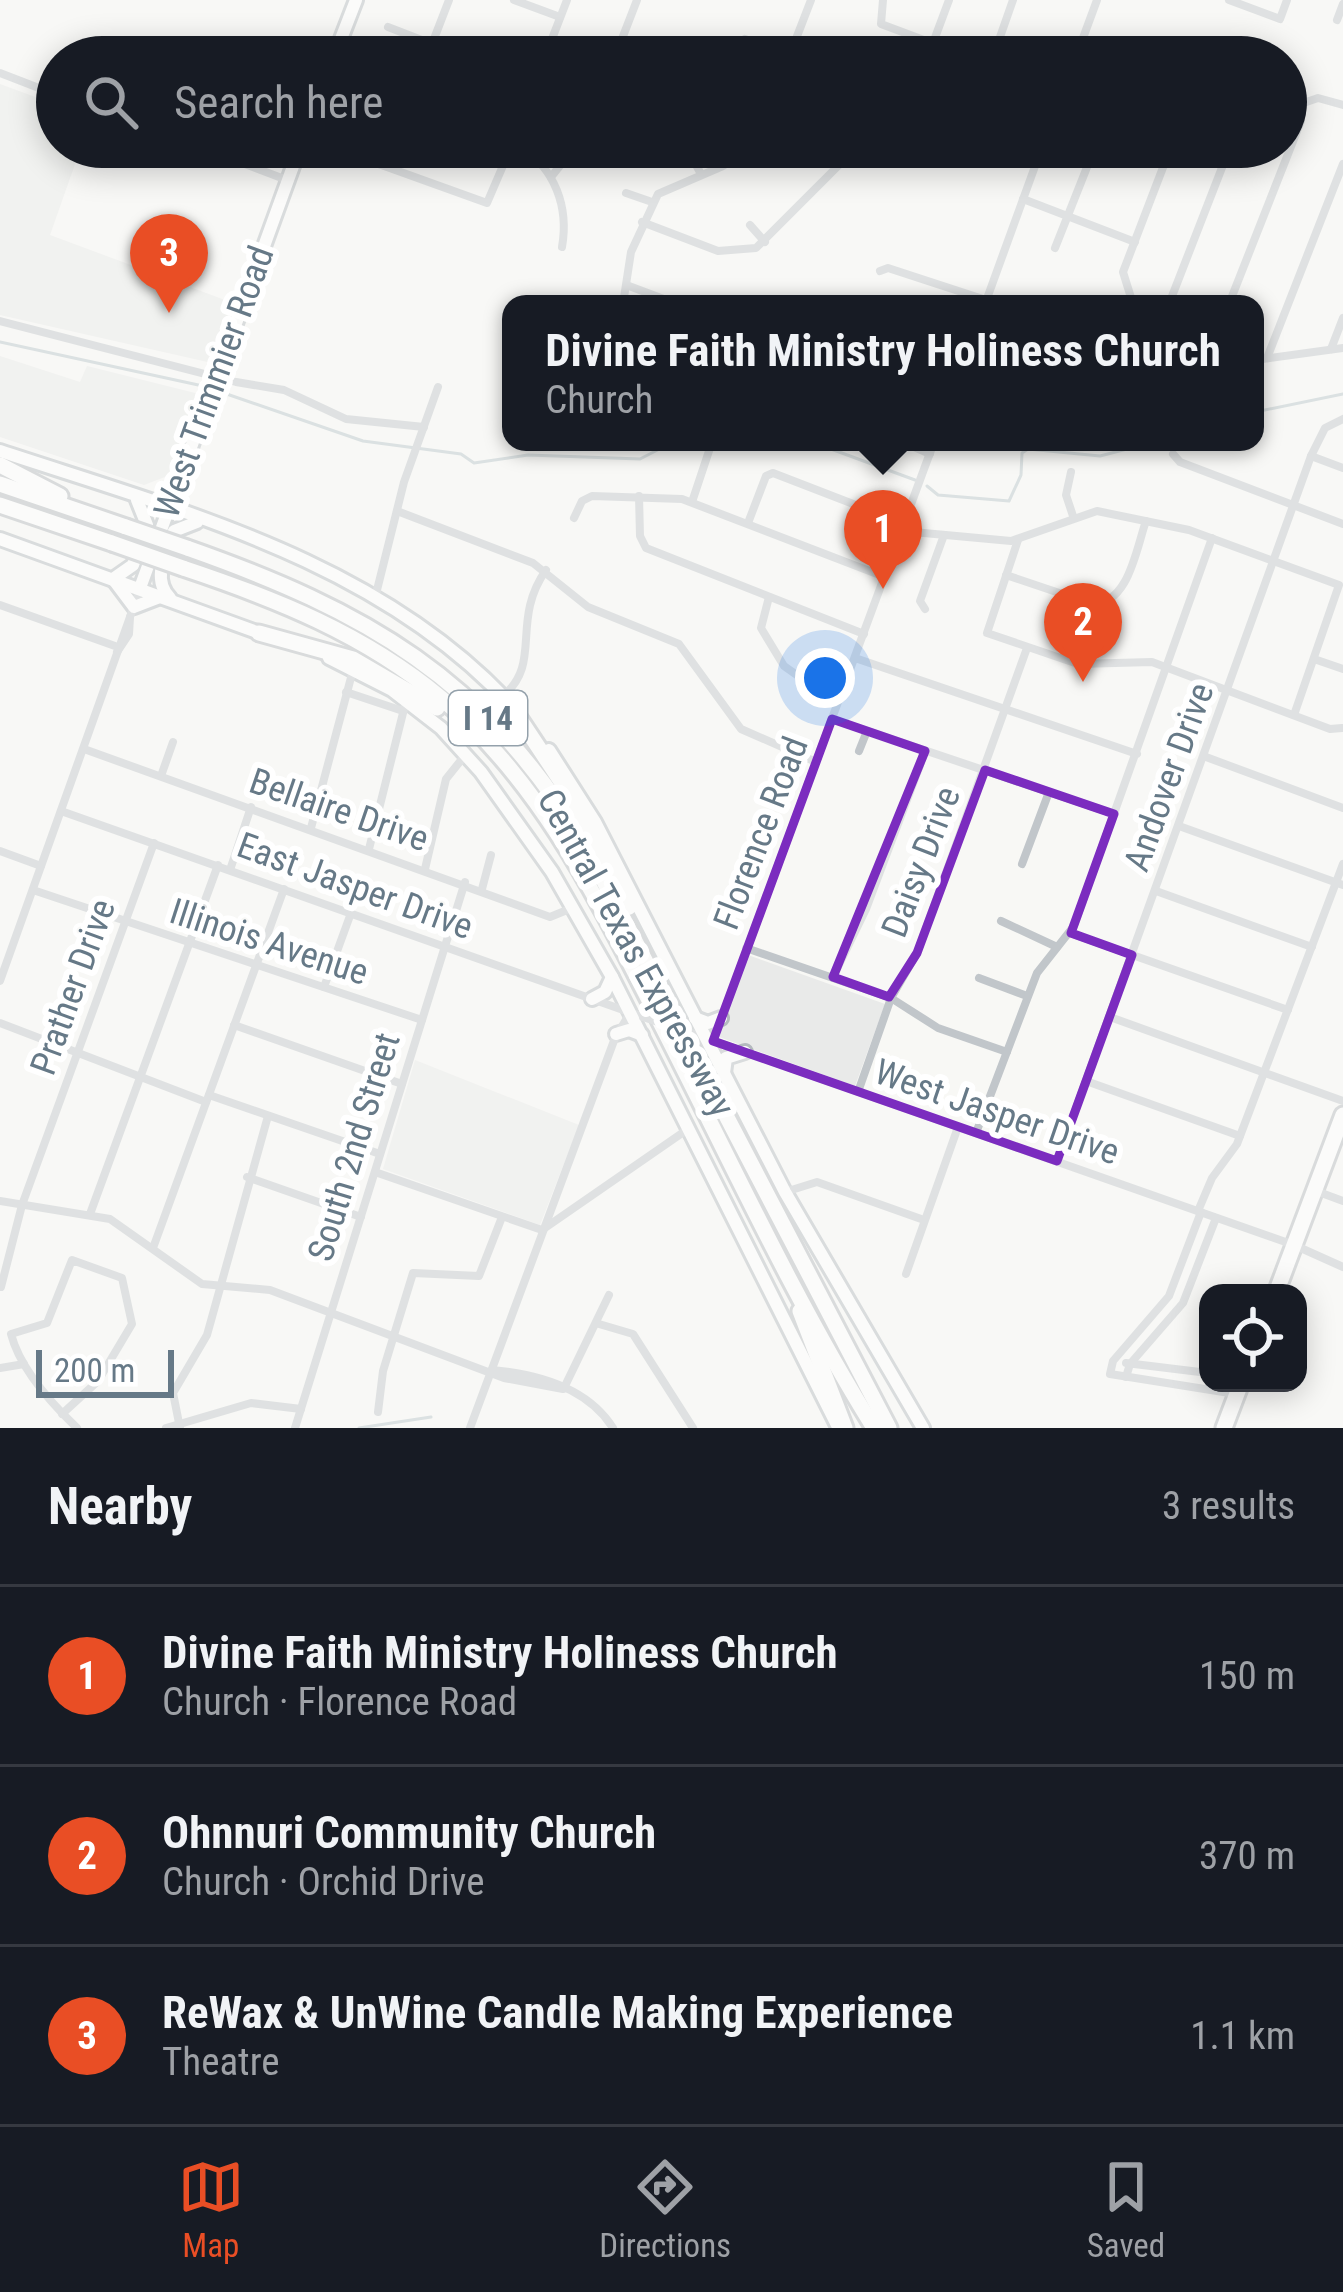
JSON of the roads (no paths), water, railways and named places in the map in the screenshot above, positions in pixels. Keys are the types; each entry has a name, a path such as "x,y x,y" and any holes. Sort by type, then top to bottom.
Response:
{"highway":[{"path":"0,465 105,520"},
{"name":"Central Texas Expressway","path":"0,484 271,577 364,621 469,699 557,800 889,1428"},
{"name":"Central Texas Expressway","path":"0,507 291,606 364,644 441,698 525,784 590,884 874,1428"},
{"path":"259,632 317,646 388,677 455,722 525,784"},
{"path":"505,698 578,807 674,1003 673,1014"},
{"path":"1279,1284 1341,1126"},
{"path":"784,1262 842,1428"},
{"path":"862,1382 899,1428"},
{"path":"1224,1428 1238,1392"}],"main road":[{"path":"342,36 356,0"},
{"name":"West Trimmier Road","path":"140,588 292,168"},
{"path":"0,451 294,555 376,594 447,644 505,698 544,743 595,822 785,1192 923,1428"},
{"path":"139,500 177,485 188,509 204,523"},
{"path":"113,579 133,566 147,525 139,500"},
{"path":"170,599 160,580 174,531 186,522 204,523"},
{"path":"0,539 353,668 466,754 574,907 637,1015 642,1035 842,1428"},
{"path":"113,579 132,612 170,599"},
{"path":"592,999 605,992 612,977"},
{"path":"695,1018 708,1023 721,1018"},
{"path":"616,1034 629,1030 642,1035"},
{"path":"724,1074 727,1058 745,1052"}],"street":[{"path":"435,36 448,0"},
{"path":"514,0 560,17"},
{"path":"553,36 567,0"},
{"path":"624,36 637,0"},
{"path":"798,36 811,0"},
{"path":"883,0 878,21 916,36"},
{"path":"936,36 949,0"},
{"path":"1000,36 1013,0"},
{"path":"1085,36 1097,0"},
{"path":"1236,1 1280,19 1287,0"},
{"path":"1337,20 1343,4"},
{"path":"388,27 411,36"},
{"path":"0,74 36,87"},
{"path":"1307,102 1324,98 1343,105"},
{"path":"1268,358 1343,164"},
{"path":"255,168 287,180"},
{"path":"389,168 487,203 502,168"},
{"path":"542,168 551,177 564,215 562,247"},
{"path":"551,177 558,168"},
{"path":"698,168 701,174"},
{"path":"626,295 631,252 652,202 670,185 716,168"},
{"path":"642,222 718,251 745,252 765,242 837,168"},
{"path":"989,295 1034,168"},
{"path":"1055,248 1086,168"},
{"path":"1130,295 1123,278 1164,168"},
{"path":"1172,295 1222,168"},
{"path":"1233,295 1283,168"},
{"path":"626,193 652,202"},
{"path":"1023,199 1135,242"},
{"path":"750,225 765,242"},
{"path":"880,271 888,268 966,295"},
{"path":"629,286 652,295"},
{"path":"1330,351 1343,318"},
{"path":"0,321 284,390 346,419 424,427"},
{"path":"1264,359 1343,348"},
{"path":"376,594 397,511 438,387"},
{"name":"Andover Drive","path":"1057,1161 1311,456 1324,428 1342,419"},
{"path":"692,502 709,451"},
{"path":"923,451 930,454"},
{"name":"Florence Road","path":"703,1037 721,1018 931,451"},
{"path":"1173,454 1180,463 1343,524"},
{"path":"1311,456 1343,468"},
{"path":"1071,472 1066,495 1073,516"},
{"path":"748,523 766,476 773,473 904,528 944,535 1018,540 1090,511 1212,538 1339,585 1294,715"},
{"path":"639,496 641,541 646,548 864,634"},
{"path":"574,518 586,498 639,496 692,502 885,577"},
{"path":"397,511 546,570 588,607 680,644 741,729 816,762"},
{"path":"1006,575 1092,604 1106,603 1120,591 1146,520"},
{"path":"925,609 920,601 944,535"},
{"path":"976,1133 1028,995 1070,933 1212,538"},
{"path":"1018,540 987,633 1078,664 1138,660 1342,728"},
{"path":"505,698 525,669 524,618 546,570"},
{"name":"West Trimmier Road","path":"0,979 140,588"},
{"path":"769,597 761,628 784,666 801,678"},
{"path":"0,605 102,642 116,653"},
{"name":"West Trimmier Road","path":"116,653 129,634 132,612"},
{"name":"Daisy Drive","path":"858,1092 891,998 917,952 1028,648"},
{"path":"855,658 1137,754"},
{"path":"1314,659 1343,669"},
{"path":"311,828 353,668"},
{"path":"346,692 404,706 369,848"},
{"path":"832,719 1114,814"},
{"path":"860,751 867,731"},
{"path":"161,776 173,742"},
{"name":"Bellaire Drive","path":"84,748 550,917 574,907"},
{"path":"833,977 866,909 925,751"},
{"path":"425,868 448,773 466,754"},
{"path":"1206,757 1343,808"},
{"path":"1022,864 1049,792"},
{"path":"230,869 251,807"},
{"name":"East Jasper Drive","path":"62,811 637,1015"},
{"path":"1179,826 1340,884"},
{"name":"Prather Drive","path":"1,1287 22,1204 154,843"},
{"path":"0,850 41,866"},
{"path":"482,889 491,855"},
{"path":"1199,1385 1110,1374 1113,1361 1169,1296 1199,1211 1240,1136 1340,884 1343,864"},
{"path":"90,1214 218,865"},
{"name":"South 2nd Street","path":"296,1428 464,882"},
{"path":"153,1248 284,889"},
{"name":"Illinois Avenue","path":"33,890 188,946 422,1020"},
{"path":"1156,891 1312,946"},
{"path":"324,987 351,913"},
{"path":"1000,921 1057,946"},
{"path":"1070,933 1288,1010"},
{"path":"746,948 891,998 940,1029 1007,1052"},
{"path":"979,978 1028,995"},
{"path":"470,1428 616,1034 637,1015"},
{"name":"West Jasper Drive","path":"637,1015 1199,1211 1343,1267"},
{"path":"1110,1017 1343,1101"},
{"path":"0,1023 140,1077 380,1154"},
{"path":"234,1025 402,1084"},
{"path":"1086,1081 1240,1136"},
{"path":"179,1426 172,1393 207,1335 268,1116"},
{"path":"906,1274 958,1127"},
{"path":"542,1230 690,1128"},
{"path":"375,1172 542,1230"},
{"path":"248,1178 361,1217"},
{"path":"785,1192 817,1182 924,1220"},
{"path":"1315,1190 1343,1201"},
{"path":"0,1201 117,1222 195,1281 270,1290 490,1370 563,1389 592,1402 612,1425 600,1428"},
{"path":"378,1412 413,1273 479,1276 502,1216"},
{"path":"1126,1377 1130,1364 1183,1303 1216,1218"},
{"path":"62,1414 98,1381 127,1340 132,1324 122,1278 72,1260 47,1323 11,1334 24,1364 62,1414 77,1428"},
{"path":"563,1389 575,1357 599,1324 609,1295"},
{"path":"599,1324 633,1334 692,1428"},
{"path":"1113,1361 1199,1372"},
{"path":"0,1368 24,1364"},
{"path":"166,1428 251,1402 301,1409"}],"waterway":[{"path":"0,342 203,386"},
{"path":"218,391 363,441 461,454 474,463 528,455 640,459 656,451"},
{"path":"1264,410 1343,394"},
{"path":"836,451 915,480"},
{"path":"927,486 938,495 1009,501 1025,451"},
{"path":"1049,451 1100,456 1119,451"},
{"path":"359,1428 431,1417"}],"place":[{"name":"ReWax & UnWine Candle Making Experience","path":"169,313"},
{"name":"Divine Faith Ministry Holiness Church","path":"883,589"},
{"name":"Ohnnuri Community Church","path":"1083,682"}]}
